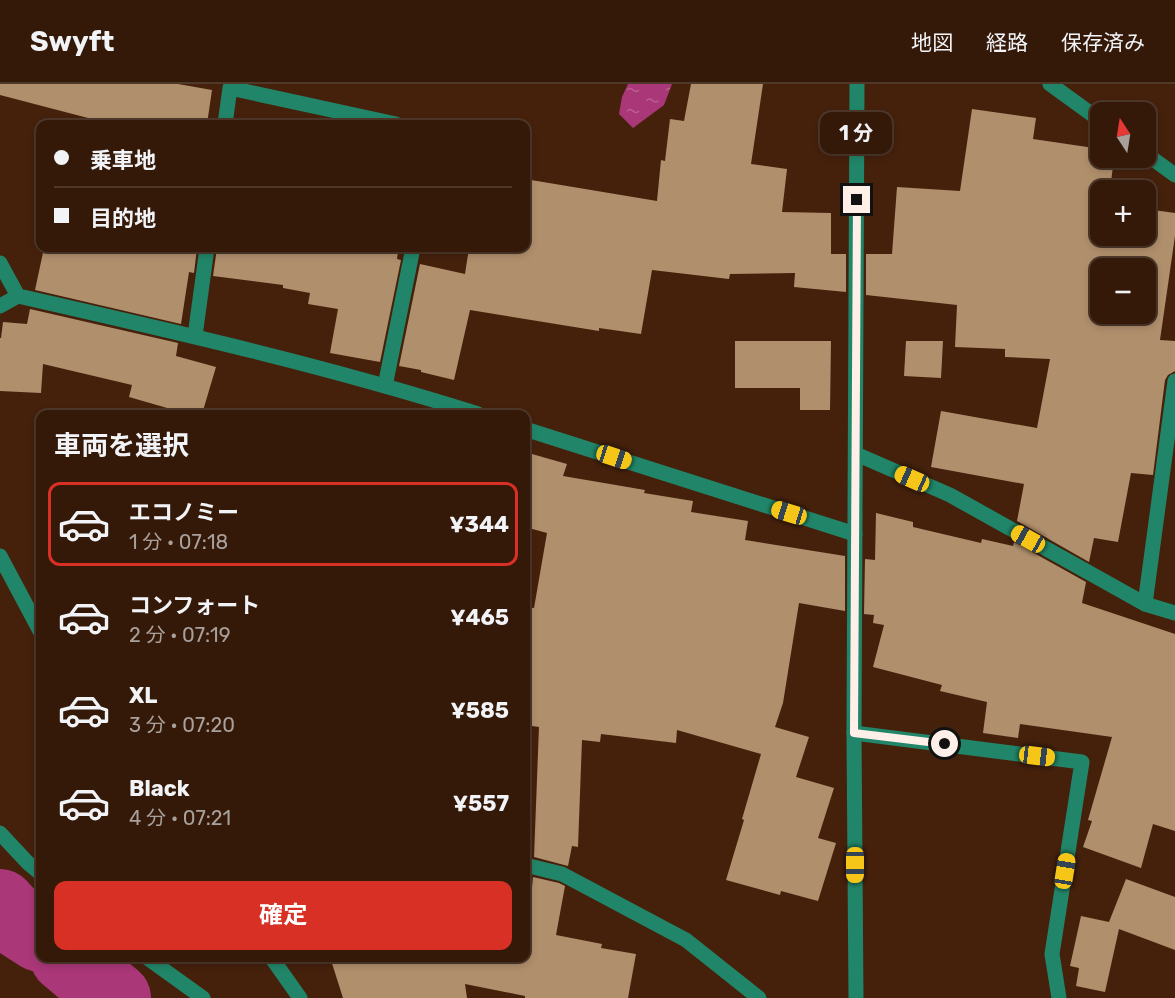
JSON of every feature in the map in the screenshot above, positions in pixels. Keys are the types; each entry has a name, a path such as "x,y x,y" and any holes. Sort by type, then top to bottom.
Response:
{"street":[{"path":"856,998 854,733 858,84"},
{"path":"1050,84 1090,113"},
{"path":"226,120 230,88 378,120"},
{"path":"1156,161 1175,175"},
{"path":"195,336 206,252"},
{"path":"385,386 412,252"},
{"path":"0,263 18,296"},
{"path":"0,306 18,296 195,336 385,386 465,410"},
{"path":"1145,604 1175,381"},
{"path":"530,431 855,534"},
{"path":"856,454 950,495 1145,604 1175,614"},
{"path":"0,555 36,623"},
{"path":"854,733 1082,762 1052,954 1059,998"},
{"path":"0,833 36,870"},
{"path":"530,866 562,874 686,940 759,998"},
{"path":"153,962 204,998"},
{"path":"275,962 300,998"}],"water":[{"path":"628,84 672,84 664,105 633,128 619,114 622,97"}],"building":[{"path":"0,84 178,84 212,90 208,120 96,120 0,95"},
{"path":"691,84 763,84 751,164 787,169 782,212 831,213 831,254 846,254 846,292 794,287 795,273 730,274 729,279 652,270 641,334 599,328 599,331 470,310 454,380 399,366 420,264 465,274 468,252 530,252 530,180 657,201 661,160 665,161 670,119 684,121"},
{"path":"972,109 1036,118 1033,139 1090,147 1090,168 1113,168 1111,180 1090,180 1090,246 1156,246 1156,210 1175,213 1175,236 1160,340 1175,341 1175,371 1165,380 1153,475 1131,473 1118,542 1094,538 1089,562 1017,521 1024,484 931,467 941,411 1037,428 1050,359 1005,357 1005,349 955,347 957,305 866,295 866,254 892,254 897,187 960,191"},
{"path":"43,252 197,252 194,273 189,272 181,324 35,290"},
{"path":"216,252 398,252 397,259 401,260 380,362 330,353 338,309 308,304 310,293 283,288 283,285 213,276"},
{"path":"30,309 178,343 176,356 216,367 203,410 174,410 129,397 132,385 43,364 41,393 0,391 0,338 3,322 27,324"},
{"path":"735,341 831,341 830,410 800,410 800,388 735,388"},
{"path":"906,341 943,341 941,378 904,376"},
{"path":"530,453 567,464 563,476 693,501 691,512 748,521 745,540 845,556 845,611 799,603 783,703 775,727 809,737 796,777 834,788 818,838 836,843 818,901 781,891 780,895 726,880 761,754 677,730 676,743 601,734 600,742 582,740 578,847 572,846 568,866 534,857 539,727 530,726 530,608 534,608 547,533 530,528"},
{"path":"876,513 913,522 913,527 981,543 982,539 1013,546 1014,542 1086,582 1082,603 1175,634 1175,831 1153,824 1141,868 1083,847 1092,821 1088,820 1112,737 1020,724 1018,738 983,733 987,702 940,691 942,685 873,667 884,625 873,623 874,615 864,614 865,559 875,560"},
{"path":"533,877 565,886 556,935 602,944 601,948 636,954 628,998 525,998 525,996 465,984 467,998 343,998 332,962 530,962 530,887 532,888"},
{"path":"1126,879 1175,897 1175,950 1119,929 1105,992 1076,986 1079,968 1070,966 1081,916 1109,922"}],"waterway":[{"path":"0,905 12,918 36,933"},
{"path":"72,962 115,998"}],"route":[{"path":"857,200 854,733 945,744"}]}
